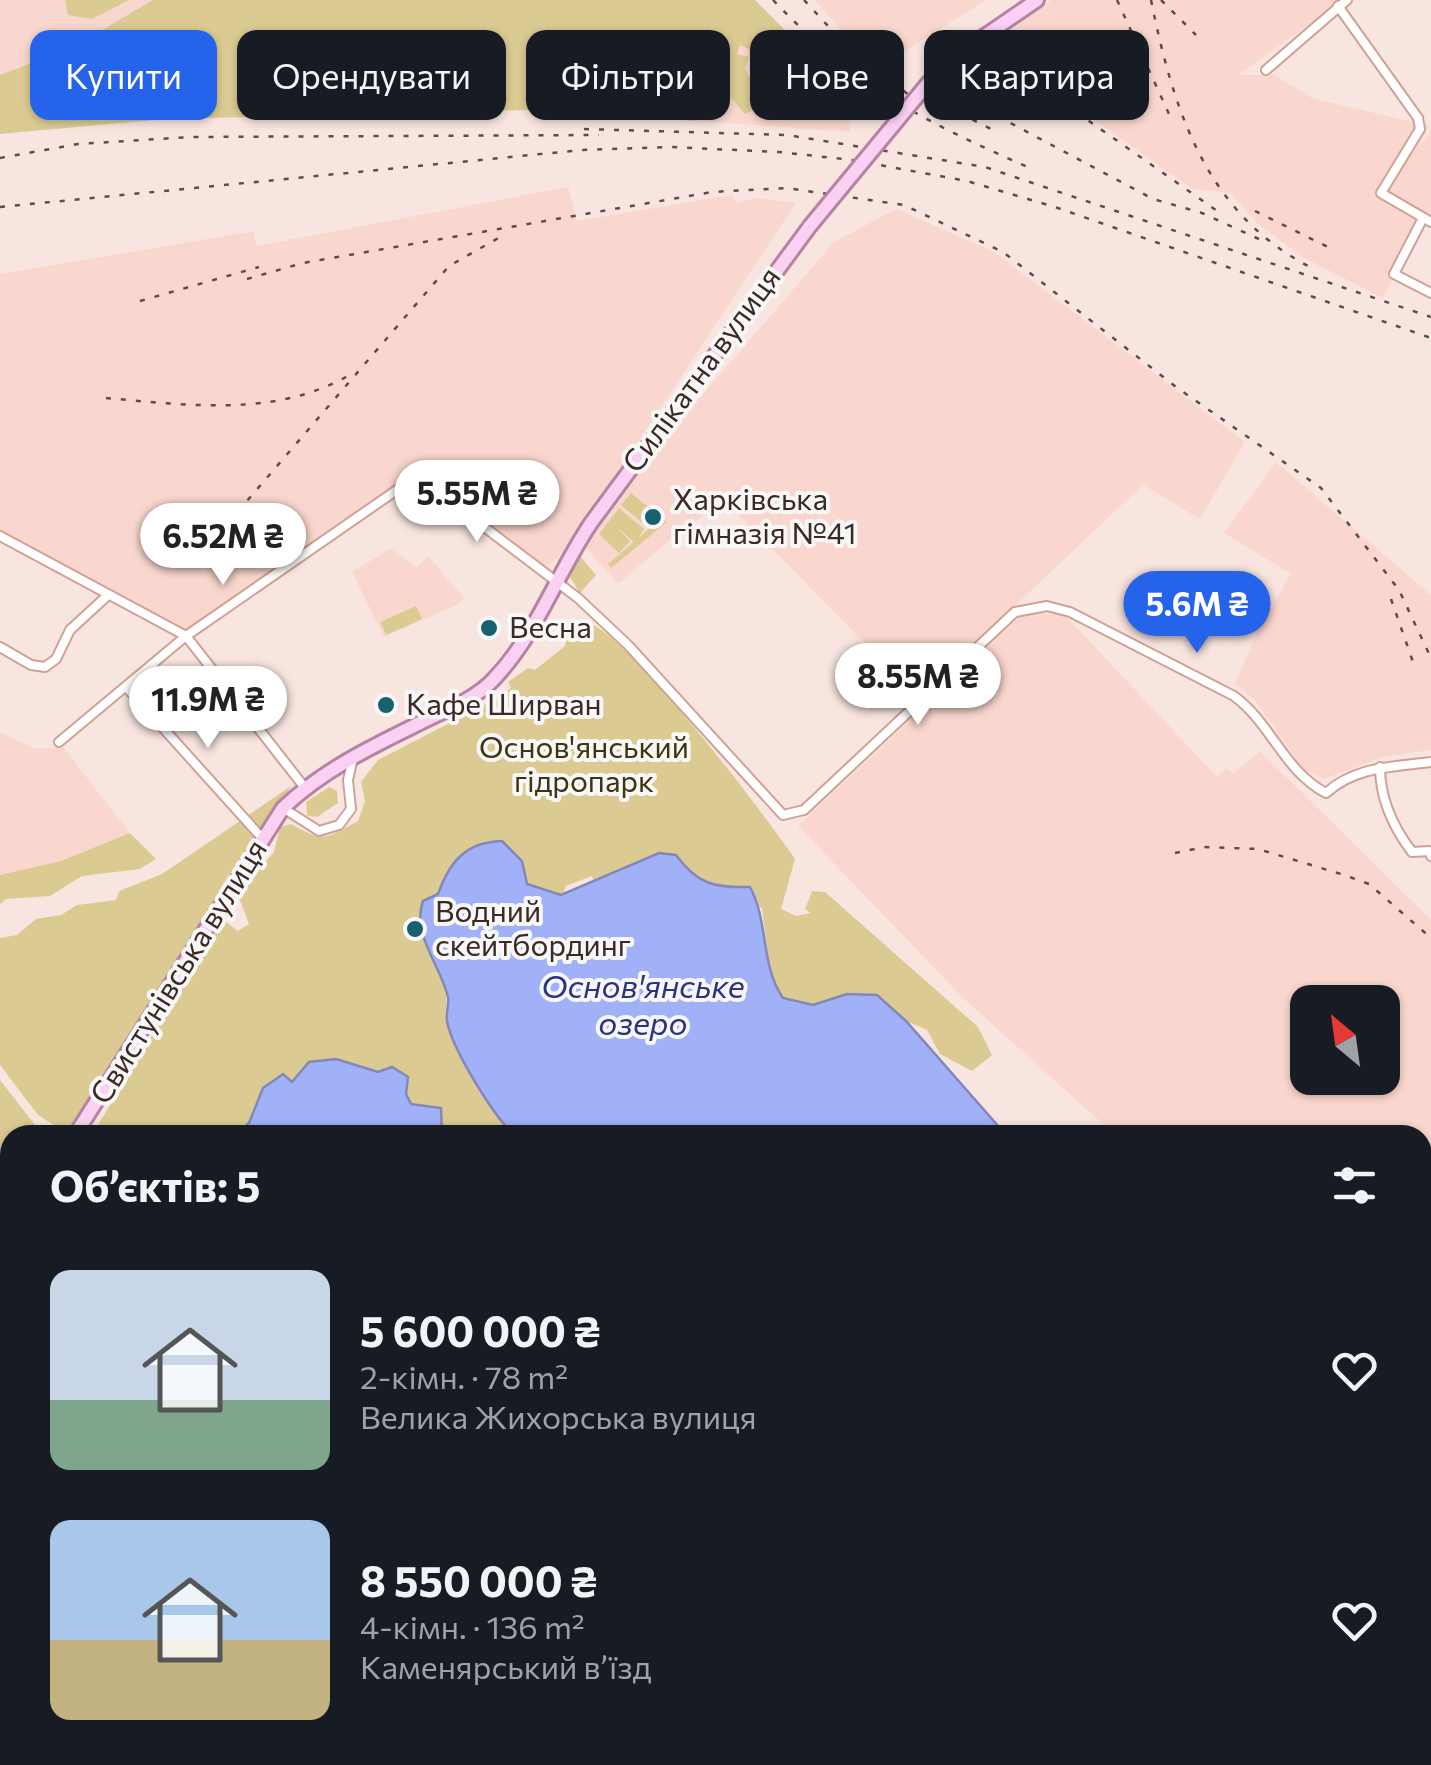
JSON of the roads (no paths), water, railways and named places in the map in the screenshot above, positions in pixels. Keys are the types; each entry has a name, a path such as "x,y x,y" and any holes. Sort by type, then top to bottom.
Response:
{"main road":[{"name":"Силікатна вулиця","path":"283,808 305,788 354,756 463,702 492,681 550,604 565,561 590,524 810,226 929,82 960,53 1037,0"},
{"name":"Свистунівська вулиця","path":"82,1125 283,808"}],"street":[{"path":"1266,70 1347,0"},
{"path":"1338,6 1418,118 1420,129 1381,193 1427,220 1394,274 1431,294"},
{"path":"1418,118 1431,117"},
{"path":"59,742 186,636 417,476 559,580 628,645 783,815 804,810 1015,612 1028,606 1070,612 1234,696 1252,710 1298,775 1326,792 1337,782 1380,767 1431,762"},
{"path":"0,536 186,636 305,788"},
{"path":"0,647 31,665 46,668 56,659 70,630 108,594"},
{"path":"128,688 262,838"},
{"path":"283,808 319,830 339,825 351,809 348,780 354,756"},
{"path":"1380,767 1380,789 1399,835 1412,852 1430,851 1431,856"}],"water":[{"name":"Основ'янське озеро","path":"502,841 522,861 527,884 561,895 659,853 676,855 707,882 750,887 760,914 771,972 783,998 813,1005 847,994 877,995 906,1021 997,1125 504,1125 450,1033 448,997 424,938 420,913 423,901 438,894 454,863 469,850"},
{"path":"336,1059 378,1072 392,1067 408,1077 406,1094 411,1104 441,1108 442,1125 246,1125 263,1088 283,1074 292,1082 309,1062"}],"railway":[{"path":"773,0 834,57 893,100 1032,169"},
{"path":"804,0 840,39 915,100"},
{"path":"1117,0 1169,114"},
{"path":"1151,0 1183,118 1220,188 1245,219 1275,245 1312,268"},
{"path":"1161,0 1196,35"},
{"path":"973,120 995,131"},
{"path":"1005,120 1153,199 1202,213 1259,239"},
{"path":"1088,120 1220,213"},
{"path":"584,129 787,135 985,167 1431,317"},
{"path":"0,158 78,144 190,137 599,135"},
{"path":"0,207 582,150 670,147 779,152 852,160 967,181 1055,207 1431,338"},
{"path":"247,279 303,263 712,192 786,188 904,205 1003,252 1176,387 1321,488 1399,590 1431,658"},
{"path":"1255,211 1330,248"},
{"path":"228,523 449,266 502,236"},
{"path":"140,301 259,267"},
{"path":"106,398 199,405 262,403 323,388 351,374"},
{"path":"1391,599 1413,662"},
{"path":"1175,853 1204,847 1258,849 1341,874 1369,884 1431,938"}],"place":[{"name":"Харківська гімназія №41","path":"653,517"},
{"name":"Весна","path":"489,628"},
{"name":"Кафе Ширван","path":"386,705"},
{"name":"Водний скейтбординг","path":"415,929"}],"park label":[{"name":"Основ'янський гідропарк","path":"584,765"}]}
